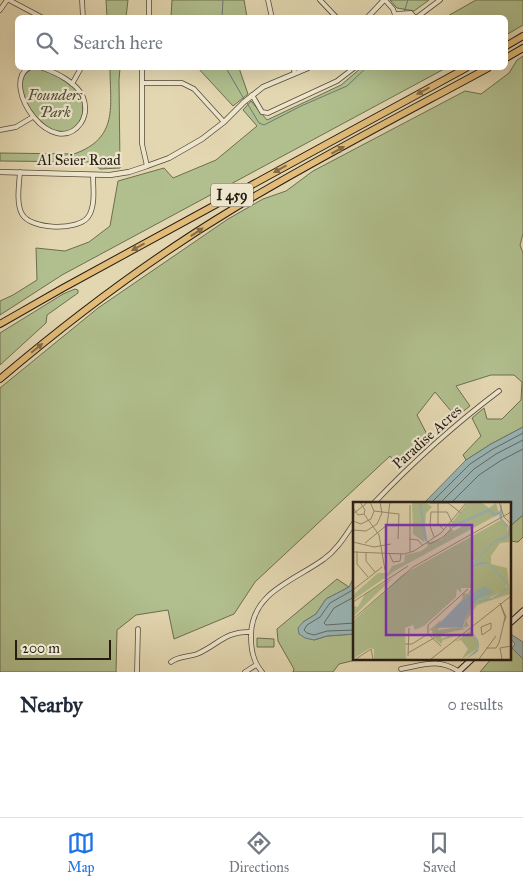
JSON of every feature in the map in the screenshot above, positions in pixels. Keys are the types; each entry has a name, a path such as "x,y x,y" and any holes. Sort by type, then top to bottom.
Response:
{"highway":[{"path":"508,45 523,36"},
{"path":"508,57 523,48"},
{"name":"I 459","path":"0,324 462,70"},
{"name":"I 459","path":"0,379 41,344 98,301 210,224 278,183 484,70"}],"main road":[{"path":"511,623 523,611"},
{"path":"458,672 470,660"}],"street":[{"path":"0,10 8,0 37,15"},
{"path":"82,0 84,15"},
{"path":"149,0 149,15"},
{"path":"268,0 271,15"},
{"path":"320,0 334,15"},
{"path":"370,15 384,0 393,9 395,15"},
{"path":"420,15 440,0"},
{"path":"398,15 404,13 412,15"},
{"path":"16,79 24,70"},
{"path":"15,92 31,118 47,131 55,134 69,132 79,125 84,114 85,104 82,94 72,84 48,70"},
{"path":"72,84 80,70"},
{"path":"142,70 142,144 148,166"},
{"name":"Al Seier Road","path":"0,172 119,174 148,166 190,147 224,122 252,95 271,83 303,70"},
{"path":"252,95 262,112 268,113 337,80 351,70"},
{"path":"142,83 182,83 200,95 224,122"},
{"path":"0,130 16,127 31,118"},
{"path":"20,172 19,203 21,212 29,222 42,225 75,225 84,221 90,215 92,206 93,175"},
{"name":"Paradise Acres","path":"375,502 420,456 466,415 499,391"},
{"path":"262,672 256,665 251,647 251,632 256,608 265,598 326,558 353,525"},
{"path":"137,672 138,629"},
{"path":"171,662 175,659 200,652 229,634 251,632"},
{"path":"401,669 437,662 450,665 458,672"},
{"path":"245,672 256,665"}],"green space":[{"path":"106,0 128,0 126,15 107,15"},
{"path":"172,0 244,0 247,15 171,15"},
{"path":"390,0 429,0 414,11 397,8"},
{"path":"476,0 523,0 523,25 508,34 508,15 450,15"},
{"path":"523,56 523,234 520,245 523,253 523,427 466,460 463,455 481,436 472,418 484,408 487,419 502,419 521,400 522,382 514,375 491,375 456,386 470,406 456,417 435,392 417,415 430,440 400,470 390,456 255,582 234,614 174,639 168,610 136,615 117,630 116,672 0,672 0,388 98,308 228,219 263,199 286,191 313,171 465,91 481,94 509,73 517,60"},
{"name":"Founders Park","path":"32,70 42,70 50,72 73,85 81,98 83,112 82,118 73,129 66,132 55,132 45,127 35,118 27,108 22,96 21,84 25,75"},
{"path":"110,70 120,70 120,168 100,169 92,162 0,161 0,153 74,154 88,147 99,139 105,130 109,119"},
{"path":"200,70 240,70 248,94 233,106"},
{"path":"359,70 442,70 62,275 0,315 0,301 37,280 36,248 65,251 89,242 110,226 118,181 164,168 173,178 216,160 257,126 243,110 251,101 267,120 341,85"},
{"path":"75,289 78,290 78,293 47,315 46,323 0,365 0,333 63,294"},
{"path":"523,515 523,537 518,542 510,541 510,526"},
{"path":"337,579 349,587 326,599 316,614 303,622 314,640 327,636 353,634 353,660 356,660 339,664 333,672 293,672 294,669 278,641 277,629"},
{"path":"257,638 274,639 274,647 257,647"},
{"path":"510,644 523,659 523,672 480,672 490,660 510,660"}],"water":[{"path":"523,427 523,515 510,526 510,502 425,502 466,460"},
{"path":"353,579 353,634 327,636 314,640 299,634 298,628 303,622 316,614 326,599 349,587"},
{"path":"510,632 523,642 523,659 512,648 515,644 510,638"}],"waterway":[{"path":"222,15 223,0"},
{"path":"404,12 408,0"},
{"path":"227,70 244,99"},
{"path":"247,103 259,123 264,125 347,86 364,70"}]}
